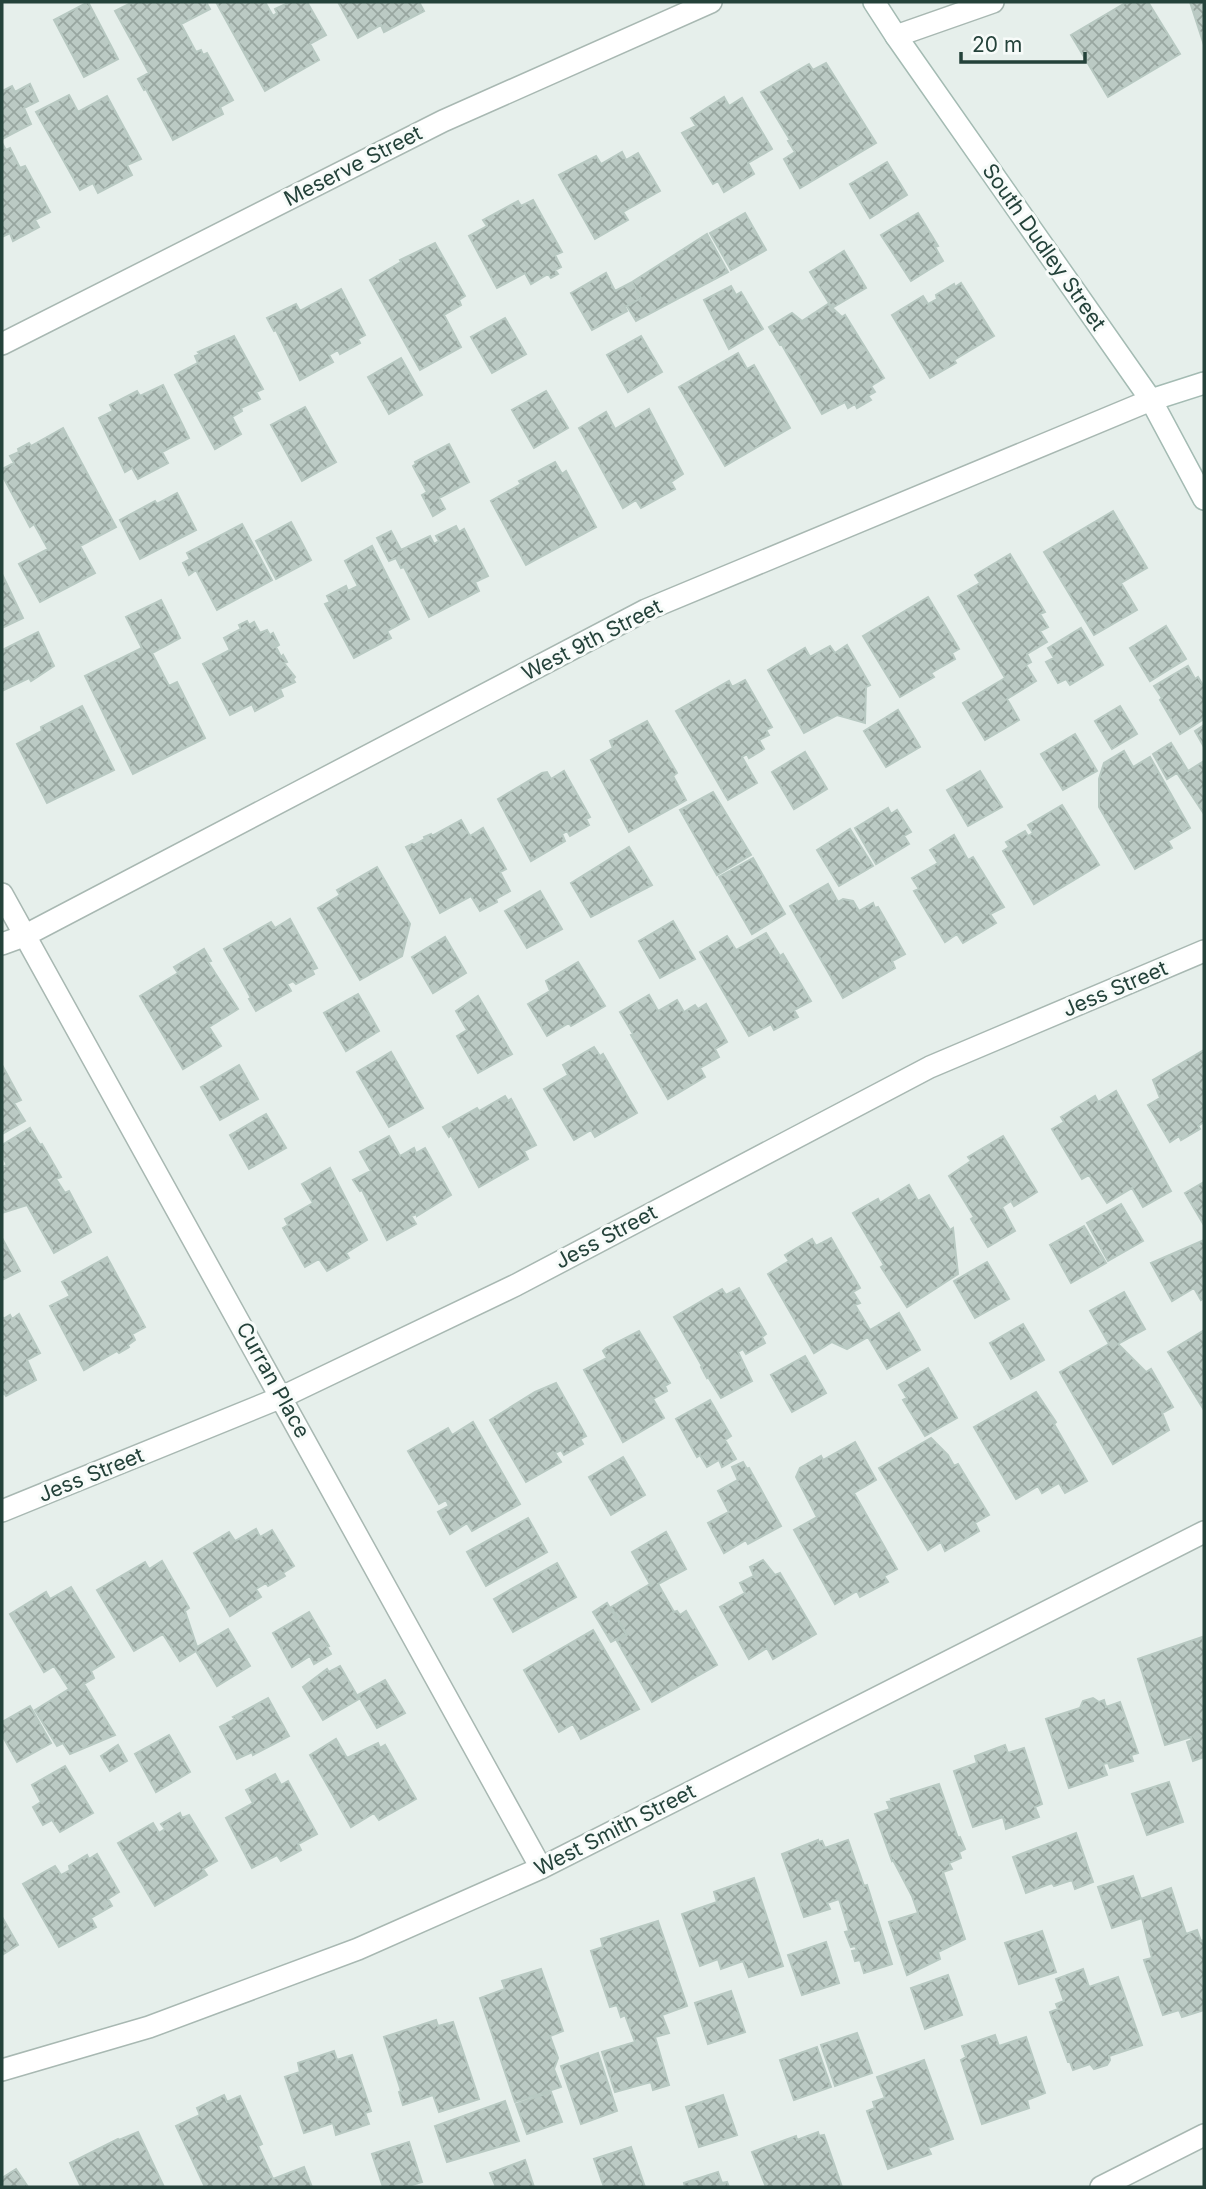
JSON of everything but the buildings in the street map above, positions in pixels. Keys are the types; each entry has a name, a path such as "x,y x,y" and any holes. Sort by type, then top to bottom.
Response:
{"street":[{"name":"Meserve Street","path":"2,344 443,121 711,2"},
{"name":"South Dudley Street","path":"874,2 895,36 1151,400 1204,499"},
{"path":"895,36 993,2"},
{"name":"West 9th Street","path":"2,944 24,936 646,610 1151,400 1204,383"},
{"name":"Curran Place","path":"2,894 541,1868"},
{"name":"Jess Street","path":"2,1511 282,1397 516,1285 930,1067 1204,951"},
{"name":"West Smith Street","path":"2,2070 149,2027 345,1954 541,1868 1204,1532"},
{"path":"1101,2187 1204,2136"}]}
